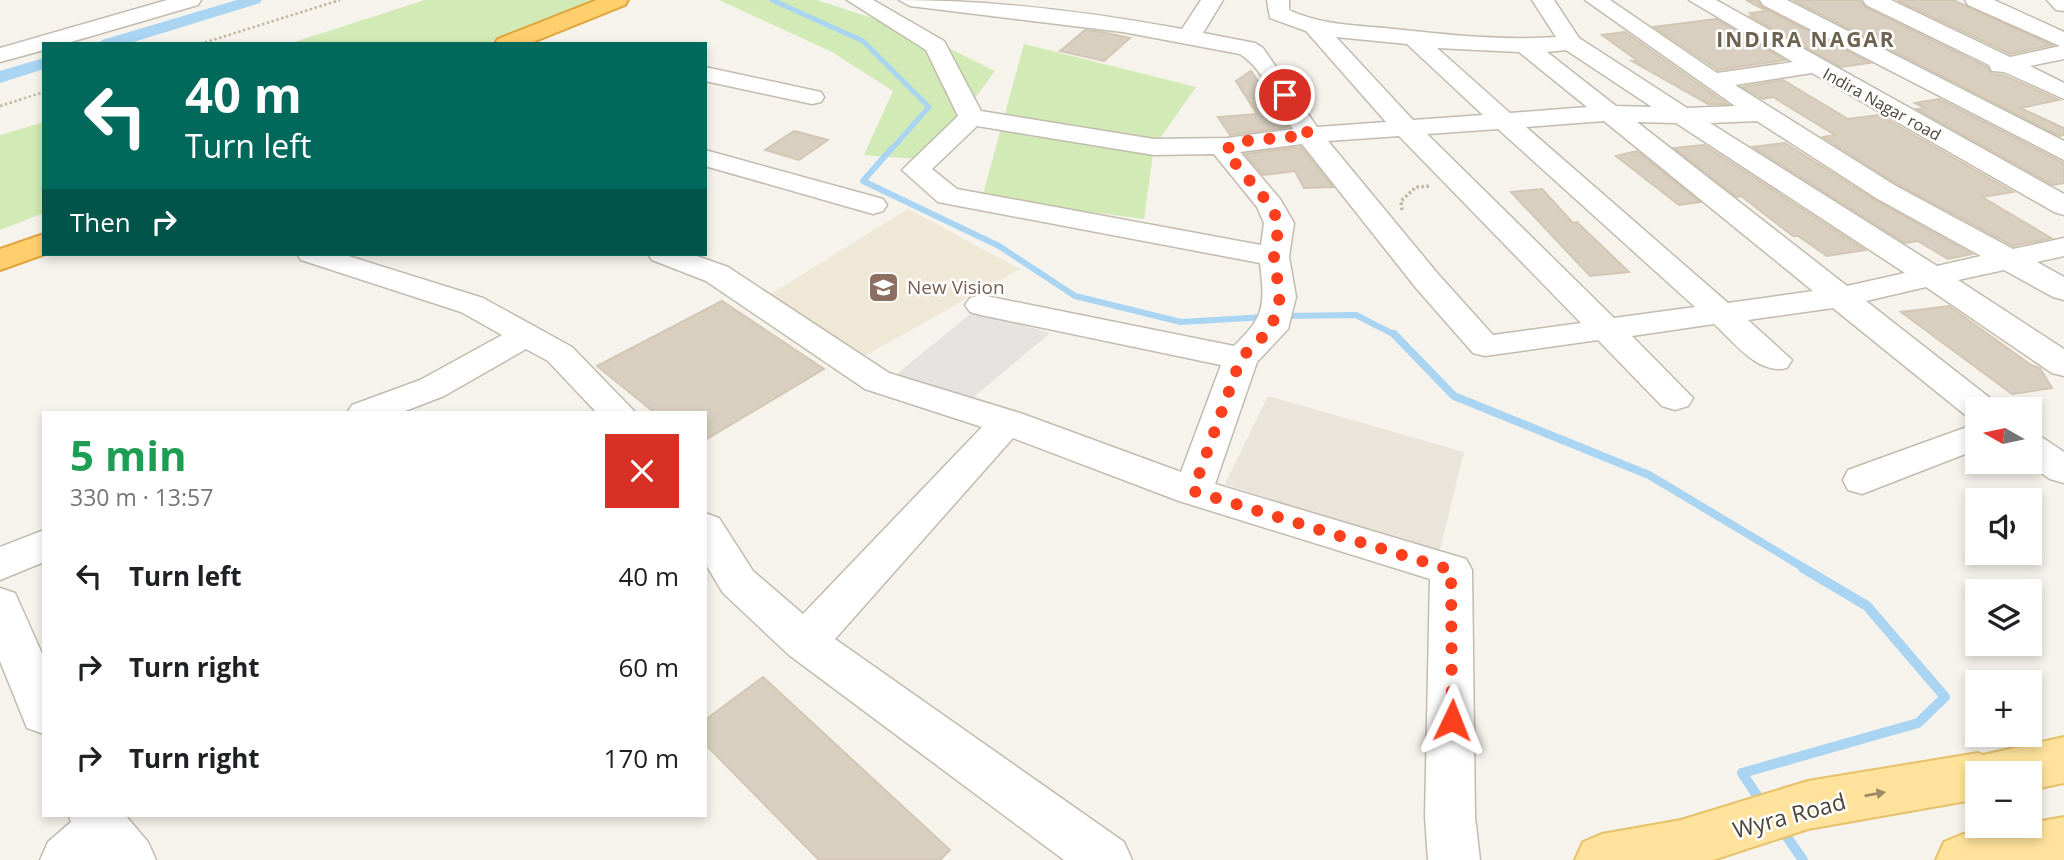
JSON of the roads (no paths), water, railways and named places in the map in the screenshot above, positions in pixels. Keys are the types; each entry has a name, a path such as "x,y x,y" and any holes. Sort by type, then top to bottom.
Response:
{"highway":[{"path":"511,42 617,0"},
{"path":"543,42 645,0"},
{"path":"0,239 42,224"},
{"path":"0,260 42,244"}],"main road":[{"path":"2042,764 2064,760"},
{"name":"Wyra Road","path":"1602,860 1681,845 1808,805 1965,778"},
{"path":"1963,860 2064,842"}],"street":[{"path":"45,42 190,0"},
{"path":"858,0 936,46 971,117"},
{"path":"910,0 950,2 1190,36 1241,36 1309,135 1485,346 1841,297 2064,247"},
{"path":"1190,36 1212,0"},
{"path":"1278,0 1278,13 1295,23 1314,26 1413,38 1527,47 1571,43"},
{"path":"1543,0 1571,43 1932,275 2064,365"},
{"path":"1596,0 1712,81 1886,192 2064,290"},
{"name":"Indira Nagar road","path":"1700,0 2064,206"},
{"name":"Indira Nagar road","path":"1713,0 2064,191"},
{"path":"1771,0 2064,152"},
{"path":"1874,0 2064,92"},
{"path":"1976,0 2064,40"},
{"path":"2058,0 2064,5"},
{"path":"1314,26 1406,128 1675,398"},
{"path":"1413,38 1507,120 1617,223 1775,360"},
{"path":"0,55 42,43"},
{"path":"1527,47 1966,397"},
{"path":"1883,92 1927,79 2064,52"},
{"path":"1712,81 1814,66"},
{"path":"707,74 812,97"},
{"path":"971,117 1154,147 1227,146 1309,135 1612,113 1681,116 1762,113"},
{"path":"971,117 915,170 948,196 1274,257"},
{"path":"1193,491 1241,358 1275,313 1274,257 1279,223 1270,205 1225,151 1227,146"},
{"path":"707,159 873,205"},
{"path":"668,256 717,274 877,381 1007,422 1193,491 1451,570 1453,671 1450,817 1454,860"},
{"path":"331,257 472,306 527,335 560,354 616,411"},
{"path":"981,305 1241,358"},
{"path":"370,411 432,388 527,335"},
{"path":"805,642 1007,422"},
{"path":"1861,480 1965,440"},
{"path":"2042,455 2064,470"},
{"path":"707,531 738,582 805,642 1106,860"},
{"path":"0,564 42,546"},
{"path":"0,605 42,709"},
{"path":"66,860 109,834"}],"waterway":[{"path":"115,42 254,0"},
{"path":"772,0 863,41 929,107 891,150"},
{"path":"0,77 42,64"},
{"path":"892,148 863,181 999,246 1075,296 1181,322 1266,317"},
{"path":"1282,316 1356,315 1395,335"},
{"path":"1395,335 1454,396 1649,475 1806,569"},
{"path":"1762,803 1742,773 1918,723 1945,697 1867,606 1803,568"},
{"path":"1780,827 1803,860"}],"place":[{"name":"New Vision","path":"884,287"}],"district":[{"name":"INDIRA NAGAR","path":"1806,39"}]}
